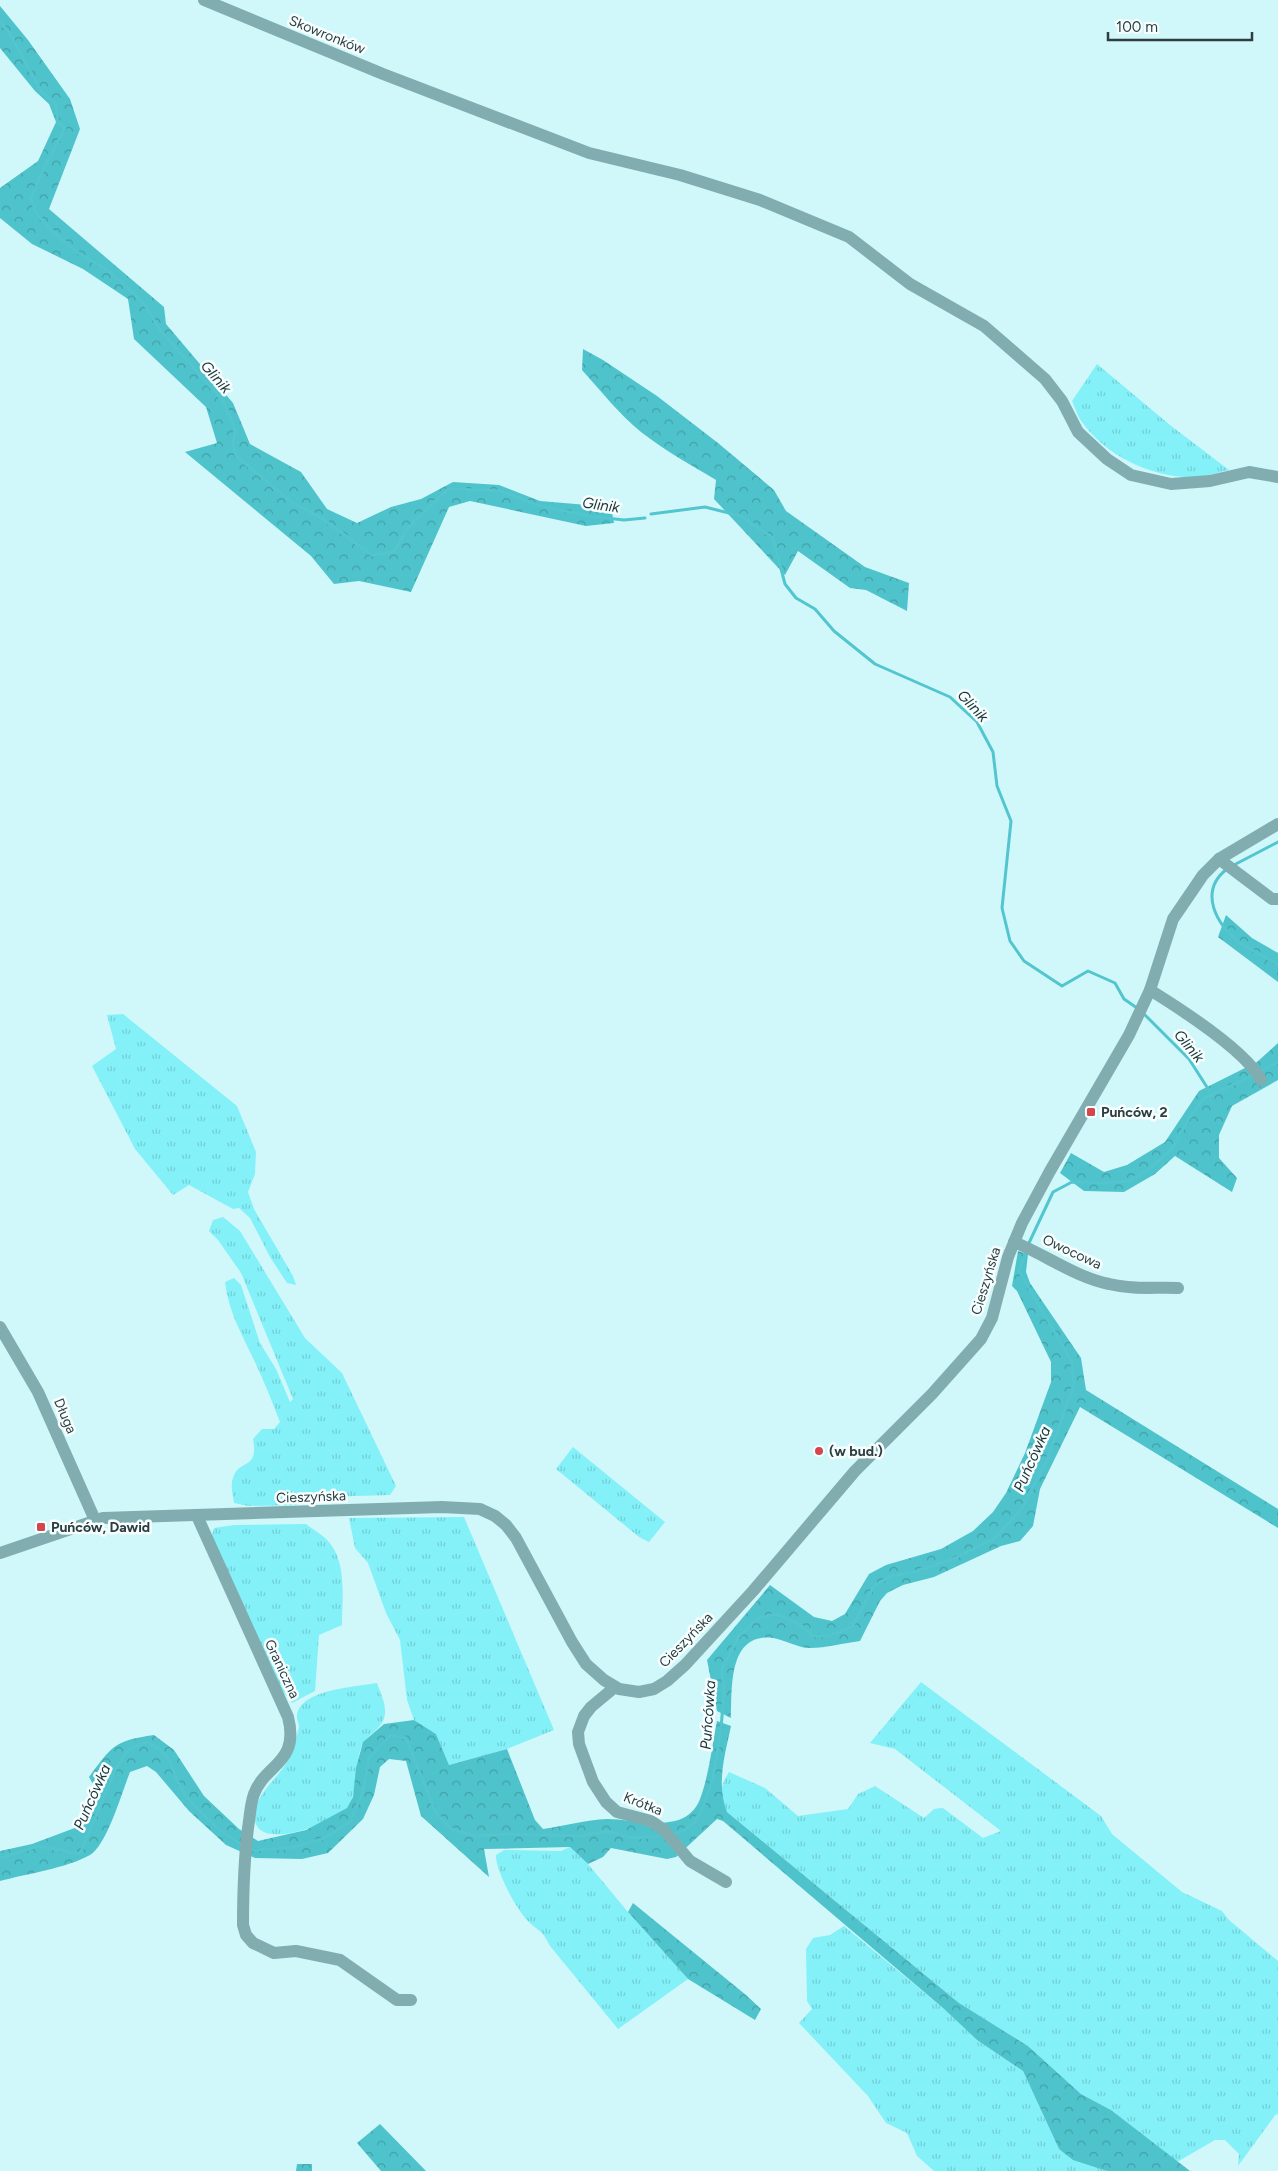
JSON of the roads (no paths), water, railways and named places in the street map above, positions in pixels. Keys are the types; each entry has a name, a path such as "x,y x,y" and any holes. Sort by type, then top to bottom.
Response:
{"street":[{"name":"Skowronków","path":"204,0 383,74 589,154 680,175 760,200 849,238 910,284 984,326 1045,379 1062,401 1078,432 1107,459 1131,475 1171,484 1210,481 1249,472 1278,477"},
{"name":"Cieszyńska","path":"0,1553 95,1520 442,1507 474,1508 488,1512 511,1530 586,1664 615,1687 632,1691 646,1691 668,1681 685,1666 753,1591 855,1471 961,1364 981,1339 992,1318 1018,1243 1050,1171 1129,1035 1150,990 1172,919 1203,876 1226,864 1278,824"},
{"path":"1226,864 1272,899 1278,900"},
{"path":"1150,990 1184,1011 1258,1074"},
{"name":"Owocowa","path":"1018,1243 1076,1273 1109,1284 1138,1289 1178,1288"},
{"name":"Długa","path":"0,1327 38,1392 95,1520"},
{"name":"Graniczna","path":"197,1516 289,1722 287,1749 282,1760 256,1790 244,1857 242,1925 246,1935 254,1943 274,1953 296,1951 340,1960 397,2000 411,2000"},
{"name":"Krótka","path":"615,1687 584,1716 578,1732 579,1744 593,1782 606,1802 617,1812 651,1821 664,1830 672,1842 690,1861 726,1882"}],"waterway":[{"name":"Glinik","path":"0,22 9,32 41,91 56,104 58,122 65,128 31,198 36,213 54,233 77,252 110,272 143,302 160,330 224,402 235,429 233,445 236,456 293,503 320,517 372,555 394,552 408,528 448,489 501,491 537,505 588,516 624,520 645,518"},
{"name":"Glinik","path":"651,514 705,507 741,516 773,538 785,584 796,598 815,609 834,631 875,664 950,697 977,722 993,752 997,786 1011,821 1002,908 1010,941 1024,961 1062,986 1088,971 1115,983 1124,999 1137,1008"},
{"name":"Puńcówka","path":"1232,866 1278,842"},
{"name":"Puńcówka","path":"1227,869 1218,878 1213,887 1212,898 1218,918 1232,936 1278,965"},
{"name":"Glinik","path":"1145,1015 1189,1059 1212,1095"},
{"name":"Puńcówka","path":"1259,1072 1278,1062"},
{"name":"Puńcówka","path":"1028,1245 1053,1192 1072,1182 1102,1183 1129,1181 1149,1169 1172,1149 1186,1123 1203,1099 1253,1075"},
{"name":"Puńcówka","path":"672,1834 683,1831 694,1823 703,1807 713,1778 721,1728 724,1693 722,1669 738,1637 758,1618 777,1614 800,1625 813,1636 828,1636 852,1627 874,1586 891,1576 911,1573 953,1559 995,1538 1022,1508 1047,1460 1074,1385 1072,1362 1019,1271 1026,1251"},
{"name":"Puńcówka","path":"248,1848 253,1850 290,1848 322,1839 350,1822 363,1791 369,1758 391,1735 406,1738 436,1813 451,1829 475,1836 508,1834 579,1836 607,1831 633,1838 664,1836"},
{"name":"Puńcówka","path":"0,1858 38,1846 80,1854 116,1768 129,1749 146,1742 163,1752 171,1764 179,1785 196,1808 219,1829 243,1845"}],"place":[{"name":"Puńców, 2","path":"1091,1112"},
{"name":"(w bud.)","path":"819,1451"},
{"name":"Puńców, Dawid","path":"41,1527"}]}
